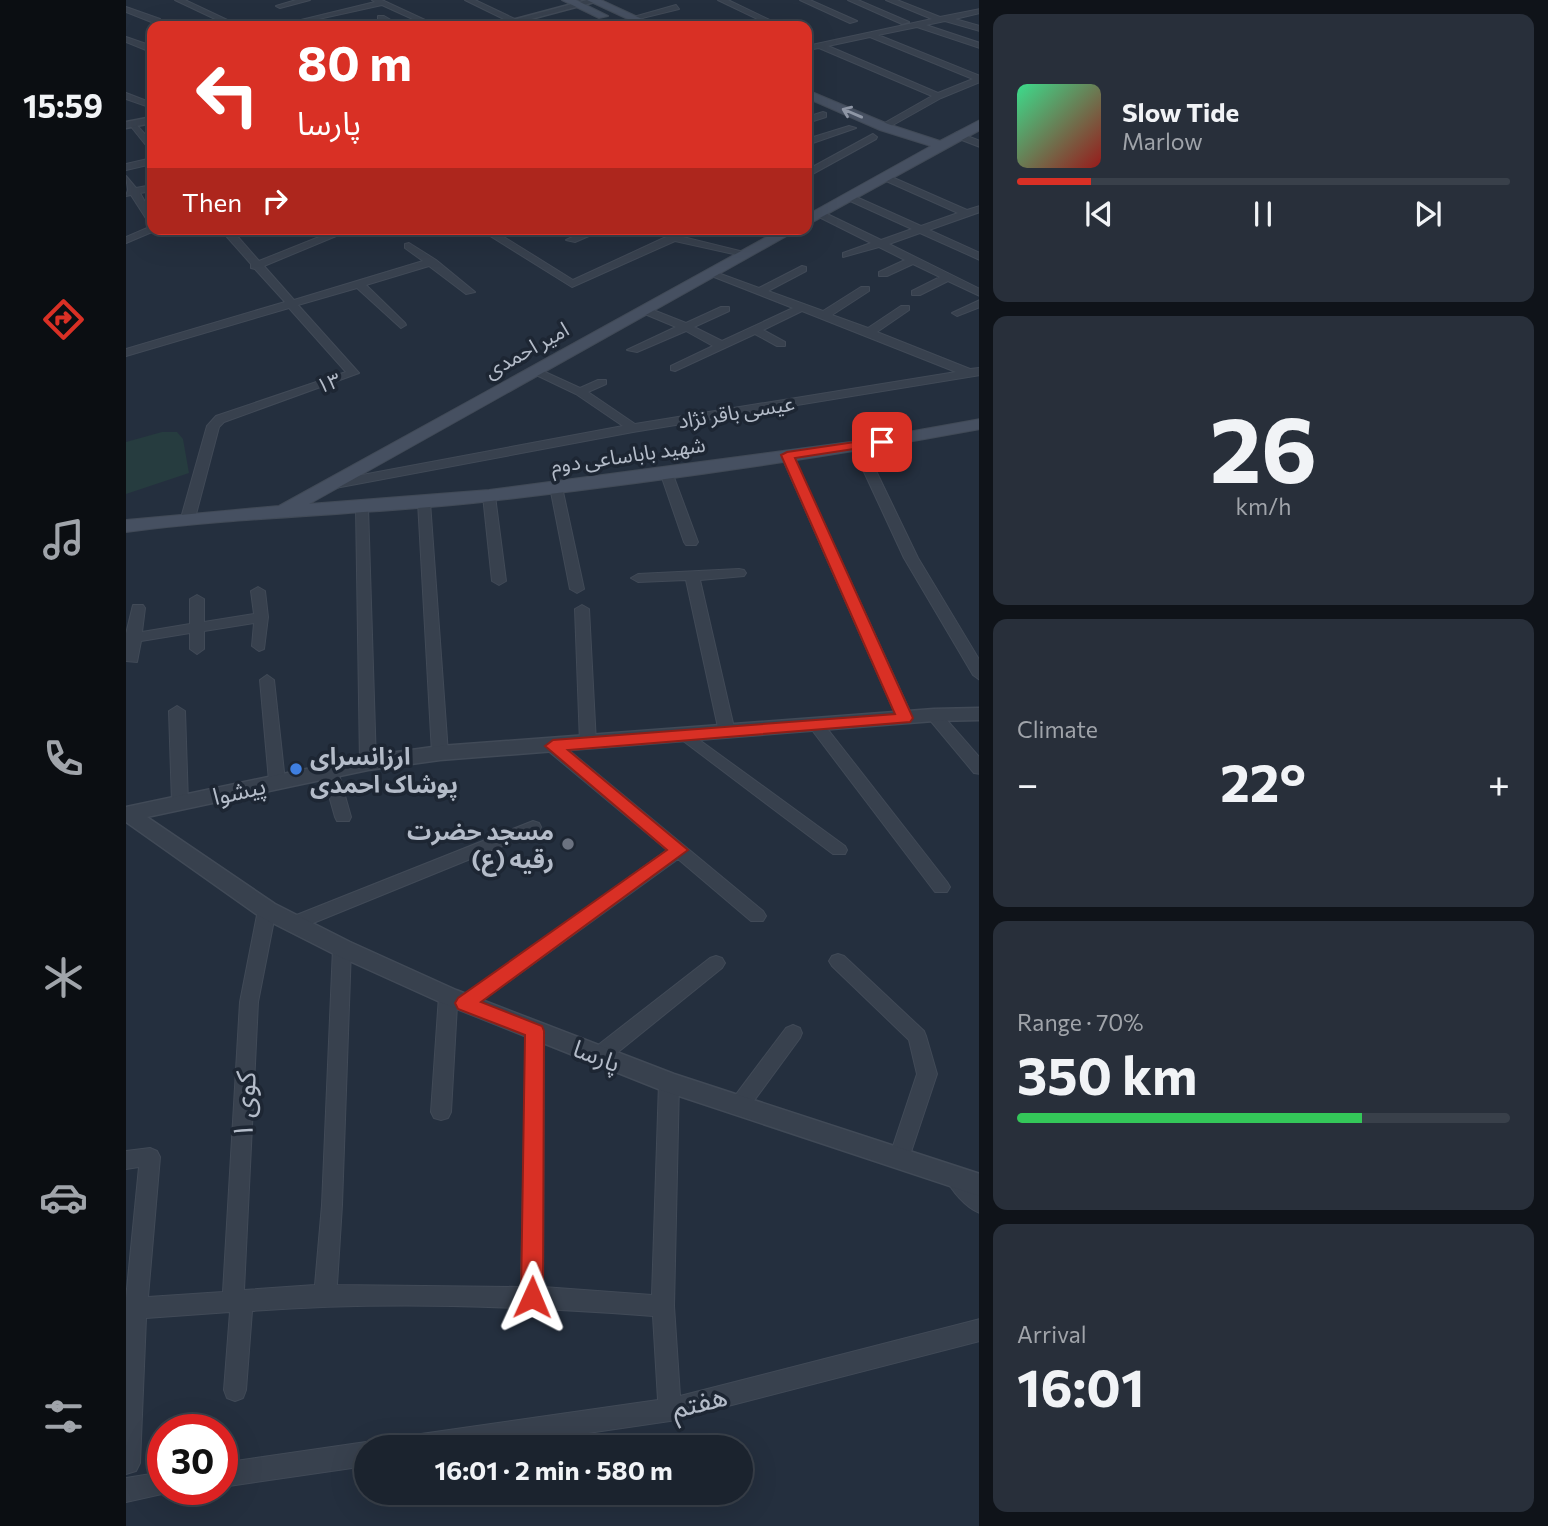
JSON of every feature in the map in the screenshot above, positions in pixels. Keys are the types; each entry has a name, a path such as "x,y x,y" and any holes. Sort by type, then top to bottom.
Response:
{"main road":[{"path":"567,0 627,21"},
{"path":"595,0 628,21"},
{"path":"812,96 884,127 939,145"},
{"path":"812,110 873,137 925,154"},
{"path":"813,218 979,124"},
{"name":"امیر احمدی","path":"282,511 534,370 714,275 781,235"},
{"name":"شهید باباساعی دوم","path":"126,526 188,518 489,496 858,446 979,424"}],"street":[{"path":"179,0 225,21"},
{"path":"280,6 306,0"},
{"path":"469,0 524,21"},
{"path":"516,21 595,0"},
{"path":"722,0 767,21"},
{"path":"804,0 853,21"},
{"path":"852,0 905,22"},
{"path":"890,0 979,29"},
{"path":"305,20 379,1 423,21"},
{"path":"633,21 676,8"},
{"path":"126,9 157,21"},
{"path":"812,47 978,12"},
{"path":"380,18 386,21"},
{"path":"917,24 979,46"},
{"path":"869,34 979,79"},
{"path":"126,39 131,44"},
{"path":"812,42 938,96"},
{"path":"884,127 938,96 979,79"},
{"path":"126,96 147,104"},
{"path":"812,118 823,115"},
{"path":"130,124 147,142"},
{"path":"812,140 852,128"},
{"path":"957,135 979,145"},
{"path":"812,171 873,137"},
{"path":"126,167 147,161"},
{"path":"887,178 979,219"},
{"path":"126,179 130,192 147,216"},
{"path":"850,198 979,257"},
{"path":"847,255 918,228 979,209"},
{"path":"813,218 876,244 979,293"},
{"path":"126,240 147,228"},
{"name":"۱۳","path":"188,518 213,425 220,419 353,373 230,235"},
{"path":"255,266 333,235"},
{"path":"494,235 572,284 680,235"},
{"path":"571,240 584,235"},
{"path":"669,235 747,254"},
{"path":"409,246 470,292"},
{"path":"883,274 912,261"},
{"path":"126,353 432,262"},
{"path":"759,292 802,269"},
{"path":"714,275 974,372 979,381"},
{"path":"916,293 947,278"},
{"path":"359,284 401,325"},
{"path":"823,316 865,289"},
{"path":"957,313 979,303"},
{"path":"675,368 801,308"},
{"path":"869,332 905,308"},
{"path":"634,350 725,309"},
{"path":"644,310 687,327 722,346"},
{"path":"755,330 781,344"},
{"path":"534,370 580,392 633,428"},
{"name":"عیسی باقر نژاد","path":"327,485 633,428 974,372"},
{"path":"580,392 602,382"},
{"path":"858,446 911,558 979,675"},
{"path":"787,455 905,718"},
{"path":"666,472 691,542"},
{"path":"556,486 577,589"},
{"path":"489,496 499,581"},
{"path":"424,502 440,753"},
{"path":"362,507 368,763"},
{"path":"638,578 739,573"},
{"path":"692,576 727,732"},
{"path":"258,591 261,617 258,646"},
{"path":"197,599 197,649"},
{"path":"132,659 131,637 138,608"},
{"path":"582,609 588,743"},
{"path":"131,637 261,617"},
{"path":"267,680 277,781"},
{"path":"177,711 180,803"},
{"name":"پیشوا","path":"127,814 368,763 440,753 934,715 979,714"},
{"path":"934,715 979,769"},
{"path":"817,726 941,887"},
{"path":"687,736 839,850"},
{"path":"553,746 757,916"},
{"path":"330,771 343,817"},
{"name":"پارسا","path":"127,814 267,910 456,1000 669,1083 979,1185"},
{"path":"295,923 533,827"},
{"path":"442,1112 456,1000 679,850"},
{"name":"کوی ۱","path":"235,1390 248,1002 267,910"},
{"path":"325,1295 332,1205 342,948"},
{"path":"838,961 917,1036 927,1074 899,1158"},
{"path":"600,1055 716,963"},
{"path":"532,1297 535,1031"},
{"path":"738,1107 793,1033"},
{"path":"669,1083 663,1306 670,1410"},
{"path":"126,1160 150,1157 131,1309 128,1463"},
{"path":"955,1177 979,1204"},
{"path":"131,1309 325,1295 532,1297 663,1306"},
{"name":"هفتم","path":"497,1435 670,1410 979,1330"},
{"path":"238,1473 354,1456"},
{"path":"126,1490 147,1487"}],"green space":[{"path":"162,432 177,432 183,439 189,473 126,494 126,442"}],"place":[{"name":"ارزانسرای پوشاک احمدی","path":"296,769"},
{"name":"مسجد حضرت رقیه (ع)","path":"568,844"}],"route":[{"path":"532,1297 535,1031 465,1003 679,850 553,746 905,718 787,455 882,442"}]}
